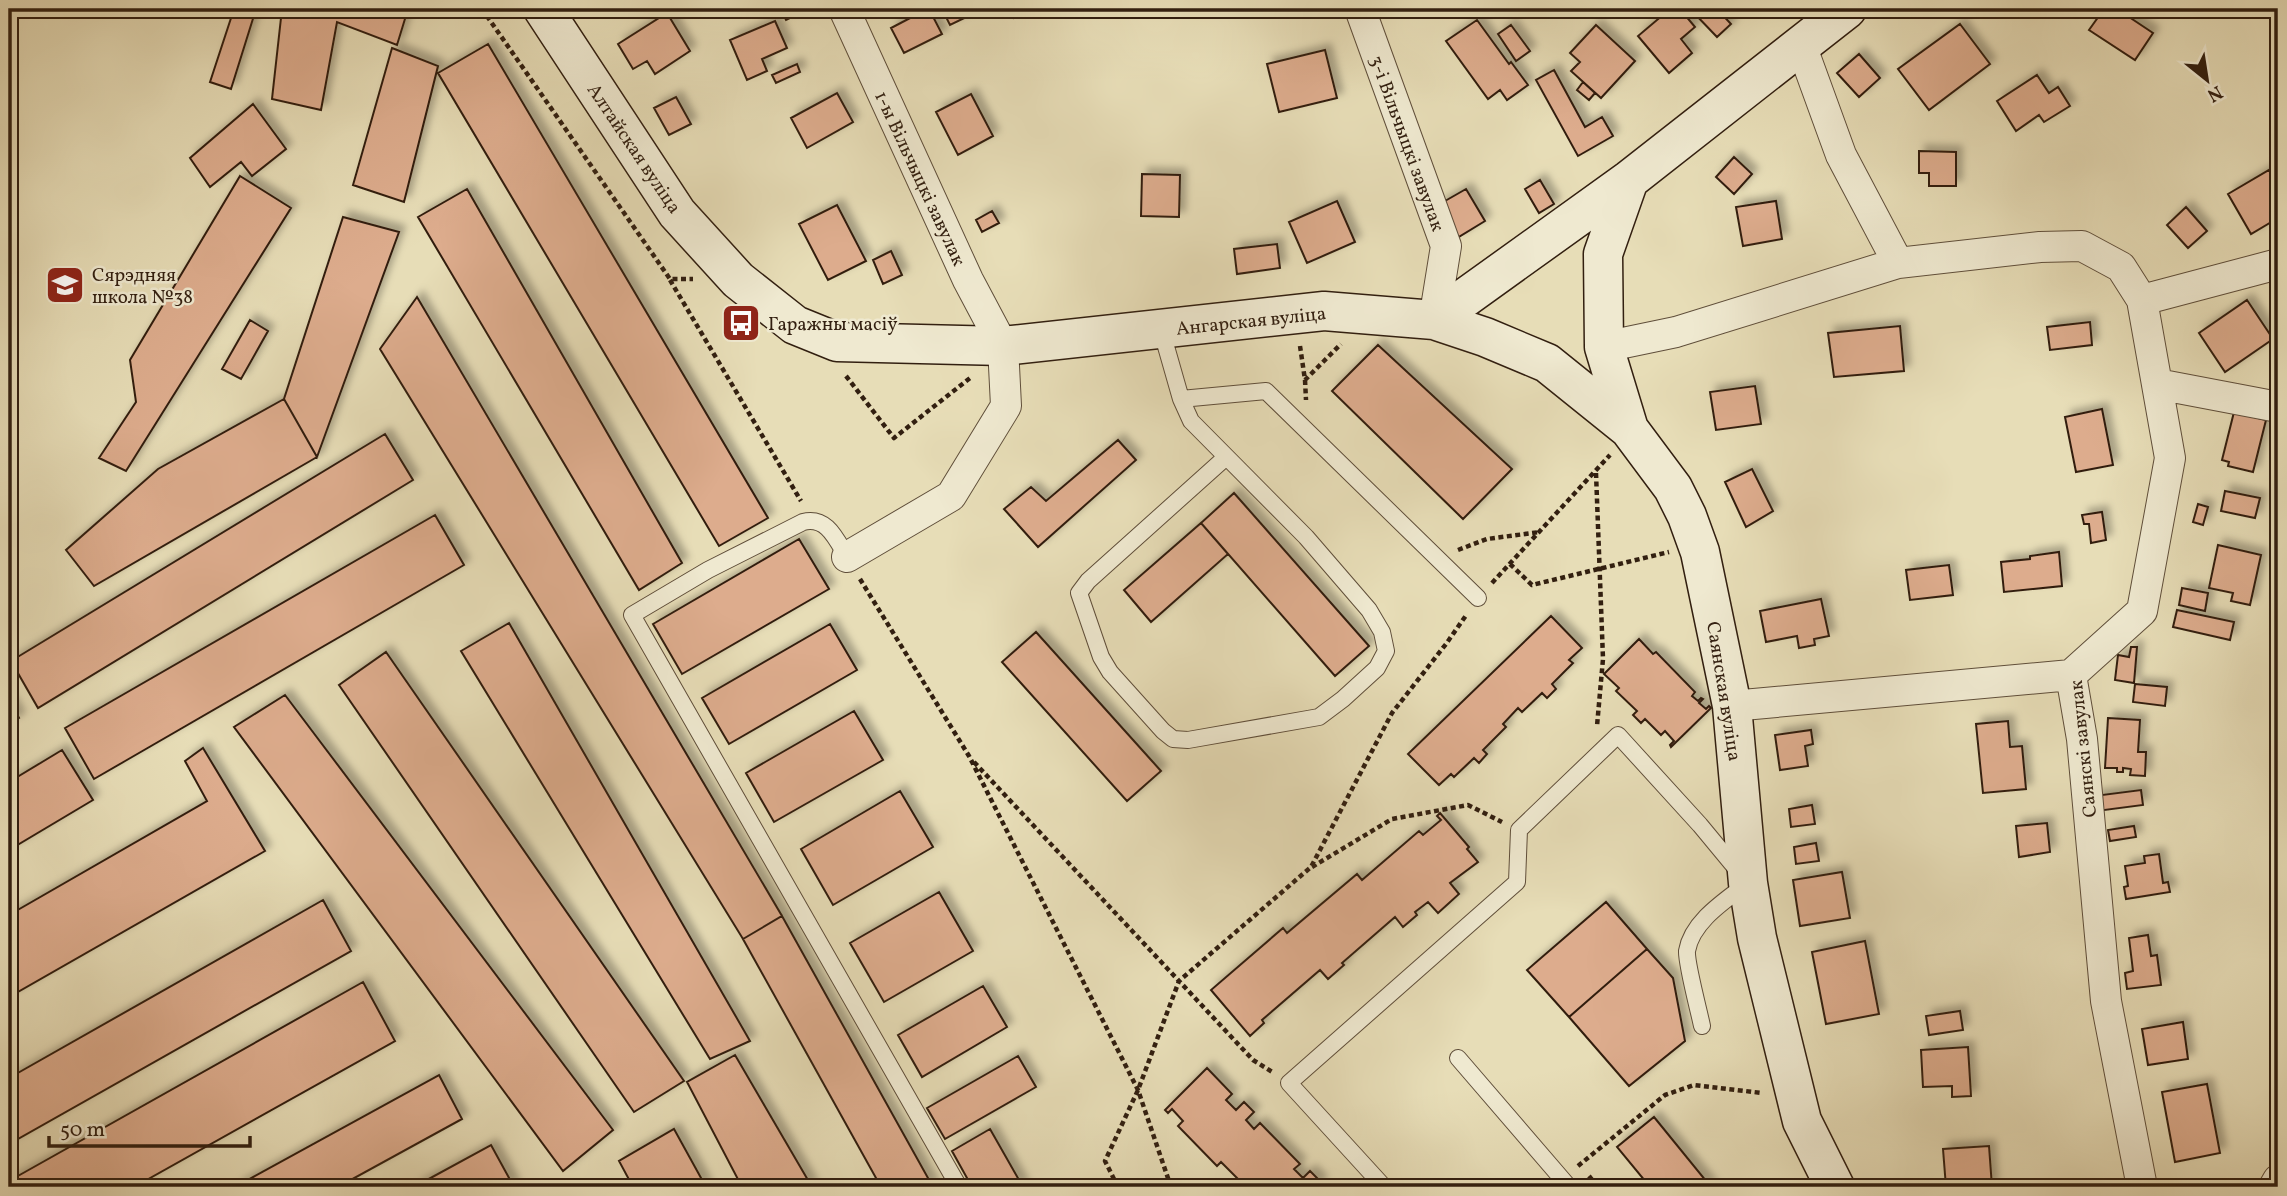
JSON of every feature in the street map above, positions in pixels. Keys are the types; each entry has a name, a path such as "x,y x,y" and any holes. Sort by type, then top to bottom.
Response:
{"main road":[{"name":"Алтайская вуліца","path":"543,9 677,213 738,279"},
{"path":"1434,320 1629,180 1847,9"},
{"path":"1629,180 1603,254 1604,347 1629,429"},
{"name":"Ангарская вуліца","path":"738,279 795,325 837,342 1004,360 1161,329 1324,311 1434,320"},
{"name":"Саянская вуліца","path":"1434,320 1485,337 1547,363 1629,429 1673,488 1698,545 1732,706 1772,1098 1801,1121 1835,1187"}],"street":[{"name":"1-ы Вільчыцкі завулак","path":"844,9 1004,360"},
{"name":"3-і Вільчыцкі завулак","path":"1360,9 1446,246 1434,320"},
{"path":"1801,45 1841,155 1898,263"},
{"path":"1604,347 1676,332 1898,263 2040,247 2082,246 2121,267 2142,300 2278,264"},
{"name":"Саянскі завулак","path":"2142,300 2170,458 2142,611 2071,674 2082,739 2106,1001 2142,1187"},
{"path":"847,557 951,496 1006,406 1004,360"},
{"path":"2157,384 2278,407"},
{"path":"1732,706 2071,674"},
{"path":"2274,1187 2278,1180"}],"lane":[{"path":"1161,329 1181,399 1191,421 1306,537 1369,610 1382,632 1386,651 1377,668 1319,717 1188,740 1173,739 1163,732 1110,672 1101,657 1080,593 1088,581 1226,458"},
{"path":"1181,399 1266,391 1478,598"},
{"path":"847,557 830,529 821,522 803,522 708,570 632,615 959,1187"},
{"path":"1384,1187 1289,1083 1517,882 1519,830 1618,735 1700,825 1748,883 1716,907 1696,931 1687,952 1702,1026"},
{"path":"1458,1058 1566,1183"}],"path":[{"path":"482,9 670,279 812,520"},
{"path":"670,279 738,279"},
{"path":"1300,342 1306,406"},
{"path":"1305,380 1343,343"},
{"path":"971,379 1004,360"},
{"path":"845,374 894,438"},
{"path":"1311,867 1392,713 1478,598 1596,472 1629,429"},
{"path":"1594,759 1603,659 1596,472"},
{"path":"1454,550 1462,550 1487,539 1540,532"},
{"path":"1510,564 1532,585 1698,545"},
{"path":"847,557 969,756 1138,1090 1171,1187"},
{"path":"969,756 1253,1060 1289,1083"},
{"path":"1118,1187 1105,1161 1138,1090 1179,981 1311,867 1392,820 1468,805 1519,830"},
{"path":"1757,1082 1772,1098"},
{"path":"1566,1183 1664,1095 1694,1085 1772,1098"}],"building":[{"path":"234,9 256,9 231,89 210,82"},
{"path":"282,9 408,9 397,45 337,22 321,110 272,99"},
{"path":"781,9 804,9 805,11 786,20"},
{"path":"913,9 929,9 942,34 904,53 891,28 916,15"},
{"path":"942,9 983,9 950,25"},
{"path":"1010,9 1039,9 1014,18"},
{"path":"1670,9 1680,9 1695,27 1681,39 1692,53 1669,73 1638,36"},
{"path":"1699,9 1717,9 1731,24 1717,37 1694,13"},
{"path":"2104,9 2117,9 2153,33 2135,60 2089,30"},
{"path":"667,13 690,51 655,74 647,61 633,69 618,44"},
{"path":"1477,20 1528,85 1507,100 1500,90 1488,99 1446,41"},
{"path":"775,21 787,48 762,59 767,71 747,80 730,40"},
{"path":"1960,24 1990,64 1929,110 1898,69"},
{"path":"1511,25 1530,51 1516,61 1498,34"},
{"path":"1596,25 1635,61 1601,98 1571,71 1580,62 1570,53"},
{"path":"488,44 768,518 719,546 438,73"},
{"path":"392,48 438,66 404,202 353,185"},
{"path":"1325,50 1337,98 1279,112 1267,64"},
{"path":"1859,54 1880,78 1859,97 1837,73"},
{"path":"797,64 800,72 776,83 772,75"},
{"path":"1554,70 1585,127 1602,117 1613,136 1578,156 1536,80"},
{"path":"2037,75 2049,93 2058,87 2070,106 2044,122 2039,115 2016,131 1997,101"},
{"path":"1583,82 1595,93 1589,100 1577,90"},
{"path":"837,93 853,122 807,148 791,118"},
{"path":"971,94 993,136 958,155 936,112"},
{"path":"676,97 691,124 669,135 654,108"},
{"path":"253,104 286,149 252,176 241,162 210,187 190,158"},
{"path":"1919,151 1956,152 1956,186 1929,186 1929,173 1919,173"},
{"path":"1734,157 1752,174 1734,194 1716,177"},
{"path":"2269,170 2278,187 2278,218 2251,234 2228,194"},
{"path":"1142,174 1180,175 1179,217 1141,216"},
{"path":"240,176 291,208 126,471 99,458 136,402 130,360"},
{"path":"1540,180 1554,204 1539,213 1525,189"},
{"path":"467,189 682,563 639,590 418,217"},
{"path":"1466,189 1485,221 1457,238 1438,205"},
{"path":"1337,201 1355,242 1307,263 1289,222"},
{"path":"1776,201 1782,239 1743,246 1736,207"},
{"path":"837,205 866,261 828,280 799,224"},
{"path":"2186,207 2207,231 2188,248 2167,225"},
{"path":"992,211 999,223 982,232 976,220"},
{"path":"343,217 399,232 317,457 284,399"},
{"path":"1277,244 1280,268 1237,274 1234,249"},
{"path":"891,251 902,275 883,284 873,260"},
{"path":"417,297 782,916 743,939 380,349"},
{"path":"2247,300 2273,339 2225,372 2199,333"},
{"path":"250,320 268,331 241,379 222,369"},
{"path":"2090,322 2092,345 2050,350 2047,327"},
{"path":"1900,326 1904,371 1834,377 1828,333"},
{"path":"1378,345 1512,469 1463,519 1332,391"},
{"path":"1755,386 1761,424 1716,430 1710,392"},
{"path":"284,399 317,457 94,586 66,550 158,469"},
{"path":"2102,409 2113,465 2076,472 2065,417"},
{"path":"2234,412 2266,420 2253,472 2228,466 2229,462 2222,460"},
{"path":"385,434 413,480 38,708 11,661"},
{"path":"1118,440 1136,460 1038,547 1004,509 1031,487 1046,501"},
{"path":"1752,469 1773,511 1746,527 1725,482"},
{"path":"2225,491 2260,498 2255,518 2221,511"},
{"path":"1234,493 1369,646 1335,676 1201,523"},
{"path":"2198,504 2208,507 2203,525 2193,522"},
{"path":"2102,512 2106,540 2091,543 2089,524 2084,524 2082,515"},
{"path":"435,515 464,565 94,779 65,728"},
{"path":"1201,523 1228,554 1151,622 1124,590"},
{"path":"799,539 829,589 682,674 653,624"},
{"path":"2218,545 2261,555 2250,605 2231,601 2233,593 2209,588"},
{"path":"2059,552 2062,586 2004,592 2001,562"},
{"path":"1949,565 1953,595 1910,600 1906,570"},
{"path":"2182,588 2208,593 2205,611 2179,605"},
{"path":"1821,599 1829,636 1814,639 1815,645 1799,648 1797,636 1766,642 1760,611"},
{"path":"2177,610 2234,622 2230,640 2173,627"},
{"path":"1551,616 1582,648 1569,660 1573,663 1552,684 1556,689 1547,698 1542,693 1522,712 1518,708 1503,724 1506,727 1483,750 1487,754 1479,763 1474,758 1454,777 1451,774 1439,785 1408,754"},
{"path":"509,623 750,1041 710,1059 461,651"},
{"path":"830,624 857,670 729,744 702,698"},
{"path":"1036,632 1161,771 1127,801 1002,662"},
{"path":"1639,639 1653,654 1656,652 1695,692 1692,696 1698,701 1703,699 1699,703 1706,709 1709,706 1711,708 1671,747 1674,741 1665,731 1661,735 1645,719 1641,723 1633,715 1637,711 1616,691 1619,688 1604,674"},
{"path":"2131,647 2137,647 2134,683 2115,680 2118,655 2129,657"},
{"path":"386,652 684,1081 634,1112 339,685"},
{"path":"2135,684 2167,687 2165,706 2133,702"},
{"path":"285,695 613,1130 563,1171 234,727"},
{"path":"9,700 19,718 9,724"},
{"path":"854,711 883,760 774,822 746,773"},
{"path":"2108,718 2140,720 2138,752 2146,752 2145,776 2130,775 2131,769 2123,768 2123,772 2117,772 2117,768 2105,768"},
{"path":"2008,721 2010,747 2022,746 2026,789 1983,793 1976,724"},
{"path":"1811,730 1813,744 1805,746 1808,766 1780,770 1775,735"},
{"path":"203,748 265,851 9,997 9,915 207,801 185,761"},
{"path":"62,750 93,800 9,850 9,782"},
{"path":"2141,790 2143,805 2097,811 2094,796"},
{"path":"900,791 933,847 833,905 801,849"},
{"path":"1812,805 1815,824 1791,827 1789,809"},
{"path":"1440,813 1478,862 1450,883 1459,894 1438,913 1428,902 1415,912 1417,915 1403,927 1395,917 1342,963 1344,965 1328,979 1320,970 1262,1020 1264,1023 1250,1036 1211,990 1283,928 1287,933 1357,874 1362,880 1419,831 1423,835 1441,820 1437,816"},
{"path":"2047,823 2050,852 2019,857 2016,826"},
{"path":"2134,826 2136,837 2110,841 2108,830"},
{"path":"1816,843 1819,861 1796,864 1794,847"},
{"path":"2159,854 2163,883 2168,882 2170,892 2126,899 2124,887 2128,886 2125,866 2145,863 2144,856"},
{"path":"1842,872 1850,918 1800,926 1793,880"},
{"path":"939,892 973,951 884,1002 850,943"},
{"path":"323,900 351,951 9,1144 9,1078"},
{"path":"1606,902 1647,949 1569,1017 1527,970"},
{"path":"782,916 933,1187 881,1187 743,939"},
{"path":"2148,935 2151,956 2157,955 2161,985 2127,989 2125,973 2133,971 2129,938"},
{"path":"1865,941 1879,1014 1826,1024 1812,952"},
{"path":"1647,949 1673,978 1685,1041 1629,1086 1569,1017"},
{"path":"363,982 395,1041 134,1187 9,1187 9,1181"},
{"path":"983,986 1007,1027 922,1077 898,1035"},
{"path":"1960,1011 1963,1030 1929,1035 1926,1016"},
{"path":"2183,1022 2188,1059 2148,1065 2142,1029"},
{"path":"1968,1047 1971,1096 1952,1097 1952,1086 1923,1087 1921,1050"},
{"path":"735,1055 812,1187 742,1187 687,1082"},
{"path":"1018,1056 1036,1087 945,1139 927,1108"},
{"path":"1207,1068 1232,1094 1226,1100 1236,1110 1244,1102 1254,1112 1246,1120 1254,1129 1260,1123 1300,1164 1294,1169 1303,1178 1310,1171 1321,1182 1316,1187 1246,1187 1221,1162 1217,1166 1178,1126 1183,1121 1172,1109 1168,1113 1165,1110"},
{"path":"439,1075 462,1119 338,1187 235,1187"},
{"path":"2207,1084 2220,1153 2175,1162 2162,1092"},
{"path":"1654,1117 1711,1187 1650,1187 1617,1147"},
{"path":"674,1129 706,1187 633,1187 619,1161"},
{"path":"990,1129 1023,1187 972,1187 952,1151"},
{"path":"491,1145 514,1187 414,1187"},
{"path":"1989,1146 1992,1187 1946,1187 1943,1149"}],"place":[{"name":"Сярэдняя школа №38","path":"65,285"},
{"name":"Гаражны масіў","path":"741,323"}]}
